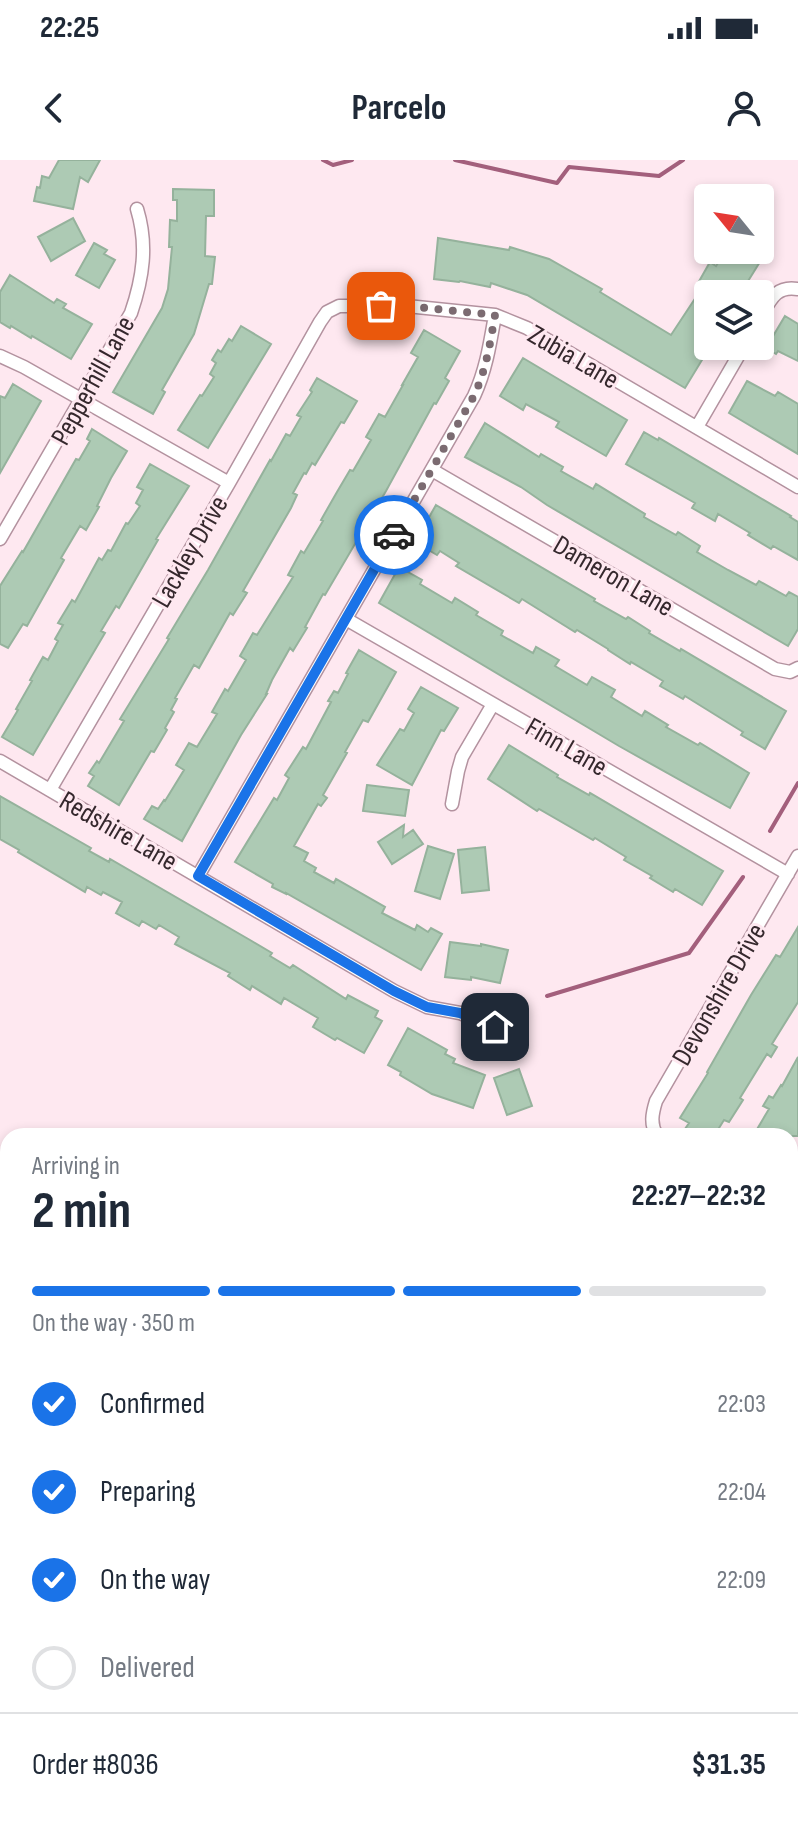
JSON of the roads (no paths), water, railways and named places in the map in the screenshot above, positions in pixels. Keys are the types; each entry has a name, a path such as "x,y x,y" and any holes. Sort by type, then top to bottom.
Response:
{"street":[{"name":"Pepperhill Lane","path":"0,539 131,313 142,276 144,243 137,209"},
{"name":"Zubia Lane","path":"327,312 339,306 407,306 495,315 527,328 798,487"},
{"name":"Lackley Drive","path":"50,790 327,312"},
{"path":"198,876 483,377 495,315"},
{"path":"0,356 229,483"},
{"path":"697,427 736,360"},
{"name":"Dameron Lane","path":"432,470 775,669 790,672 798,668"},
{"name":"Finn Lane","path":"346,619 788,874"},
{"path":"452,804 462,757 493,704"},
{"name":"Redshire Lane","path":"0,761 394,991 427,1007 460,1013 495,1027"},
{"name":"Devonshire Drive","path":"654,1128 652,1114 656,1101 798,856"}],"waterway":[{"path":"323,160 333,165 352,160"},
{"path":"455,160 557,183 569,167 659,176 683,160"},
{"path":"770,831 798,783"},
{"path":"547,996 689,953 743,877"}]}
